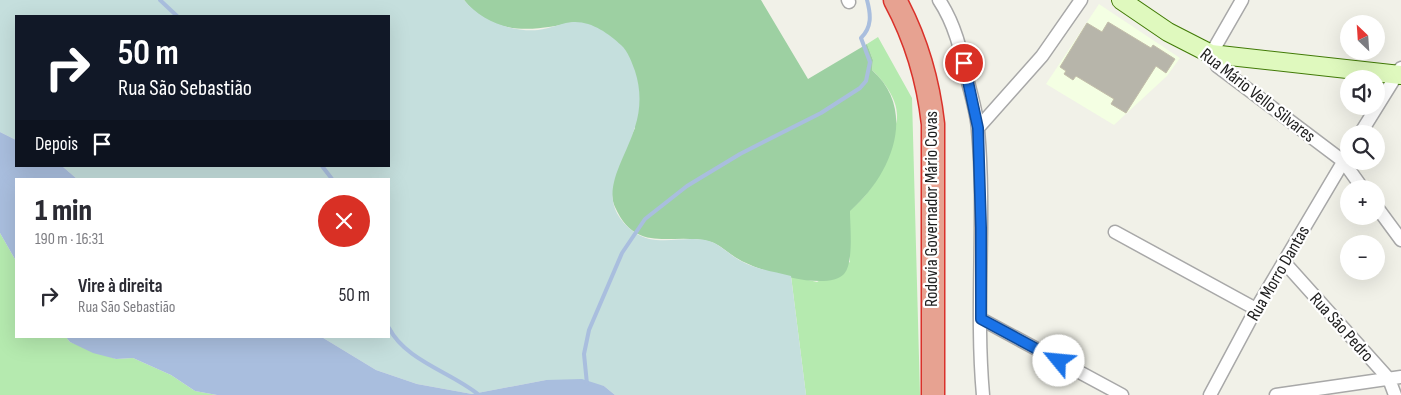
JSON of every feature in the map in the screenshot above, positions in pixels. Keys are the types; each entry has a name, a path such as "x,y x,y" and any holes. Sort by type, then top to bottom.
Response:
{"highway":[{"name":"Rodovia Governador Mário Covas","path":"895,0 908,24 921,59 930,94 933,124 933,395"}],"main road":[{"name":"Rua Mário Vello Silvares","path":"1121,0 1168,32 1210,54"},
{"path":"1210,54 1400,73"}],"street":[{"path":"939,0 951,22 960,46 978,128 983,395"},
{"path":"978,128 1042,56 1081,0"},
{"path":"1210,54 1242,0"},
{"name":"Rua Mário Vello Silvares","path":"1210,54 1217,66 1340,153"},
{"path":"1366,125 1400,73"},
{"name":"Rua Morro Dantas","path":"1210,395 1256,309 1340,167"},
{"path":"1385,218 1401,240"},
{"path":"1115,232 1256,309"},
{"name":"Rua São Pedro","path":"1284,262 1395,378 1395,395"},
{"path":"981,319 1122,395"},
{"path":"1276,395 1317,392 1395,378"}],"shaded area":[{"path":"0,0 464,0 479,14 497,24 517,29 538,30 575,22 588,24 600,29 626,50 635,71 638,85 640,99 637,120 614,181 614,207 621,220 634,232 643,237 662,240 693,239 712,242 747,264 791,276 806,395 615,395 604,386 546,380 472,394 417,384 376,370 323,338 390,338 390,178 76,178 63,167 390,167 390,15 15,15 15,140 0,132"},
{"path":"1099,4 1180,58 1167,76 1114,125 1046,84"}],"green space":[{"path":"464,0 761,0 808,79 867,44 873,60 872,70 886,87 894,105 896,124 894,143 887,163 877,181 850,211 850,253 847,269 844,274 835,279 823,281 793,278 749,264 711,242 697,239 657,239 645,237 634,232 624,222 615,207 612,198 612,187 617,166 635,128 575,22 530,29 501,26 475,12"},
{"path":"878,37 912,98 920,395 806,395 791,276 817,282 850,262 849,211 866,195 877,179 897,120 897,111 893,98 872,70 873,60 867,44"},
{"path":"0,233 15,259 15,338 67,338 70,342 116,359 133,358 171,375 195,391 217,395 0,395"}],"water":[{"path":"0,132 15,140 15,167 63,167 76,178 15,178 15,259 0,233"},
{"path":"67,338 323,338 376,370 417,384 472,394 546,380 582,379 604,386 615,395 217,395 195,391 171,375 133,358 116,359 93,353 70,342"}],"building":[{"path":"1108,22 1151,48 1153,45 1175,59 1166,73 1156,66 1126,113 1111,104 1114,99 1076,76 1073,80 1064,74 1066,71 1060,67 1087,23 1102,32"}],"waterway":[{"path":"160,0 176,15"},
{"path":"587,384 584,354 589,330 622,253 645,219 687,186 740,154 821,113 860,88 866,81 870,62 861,38 865,34 870,21 867,0"},
{"path":"323,167 331,178"},
{"path":"390,329 406,349 418,358 479,395"}],"route":[{"path":"964,63 978,128 981,319 1059,361"}]}
